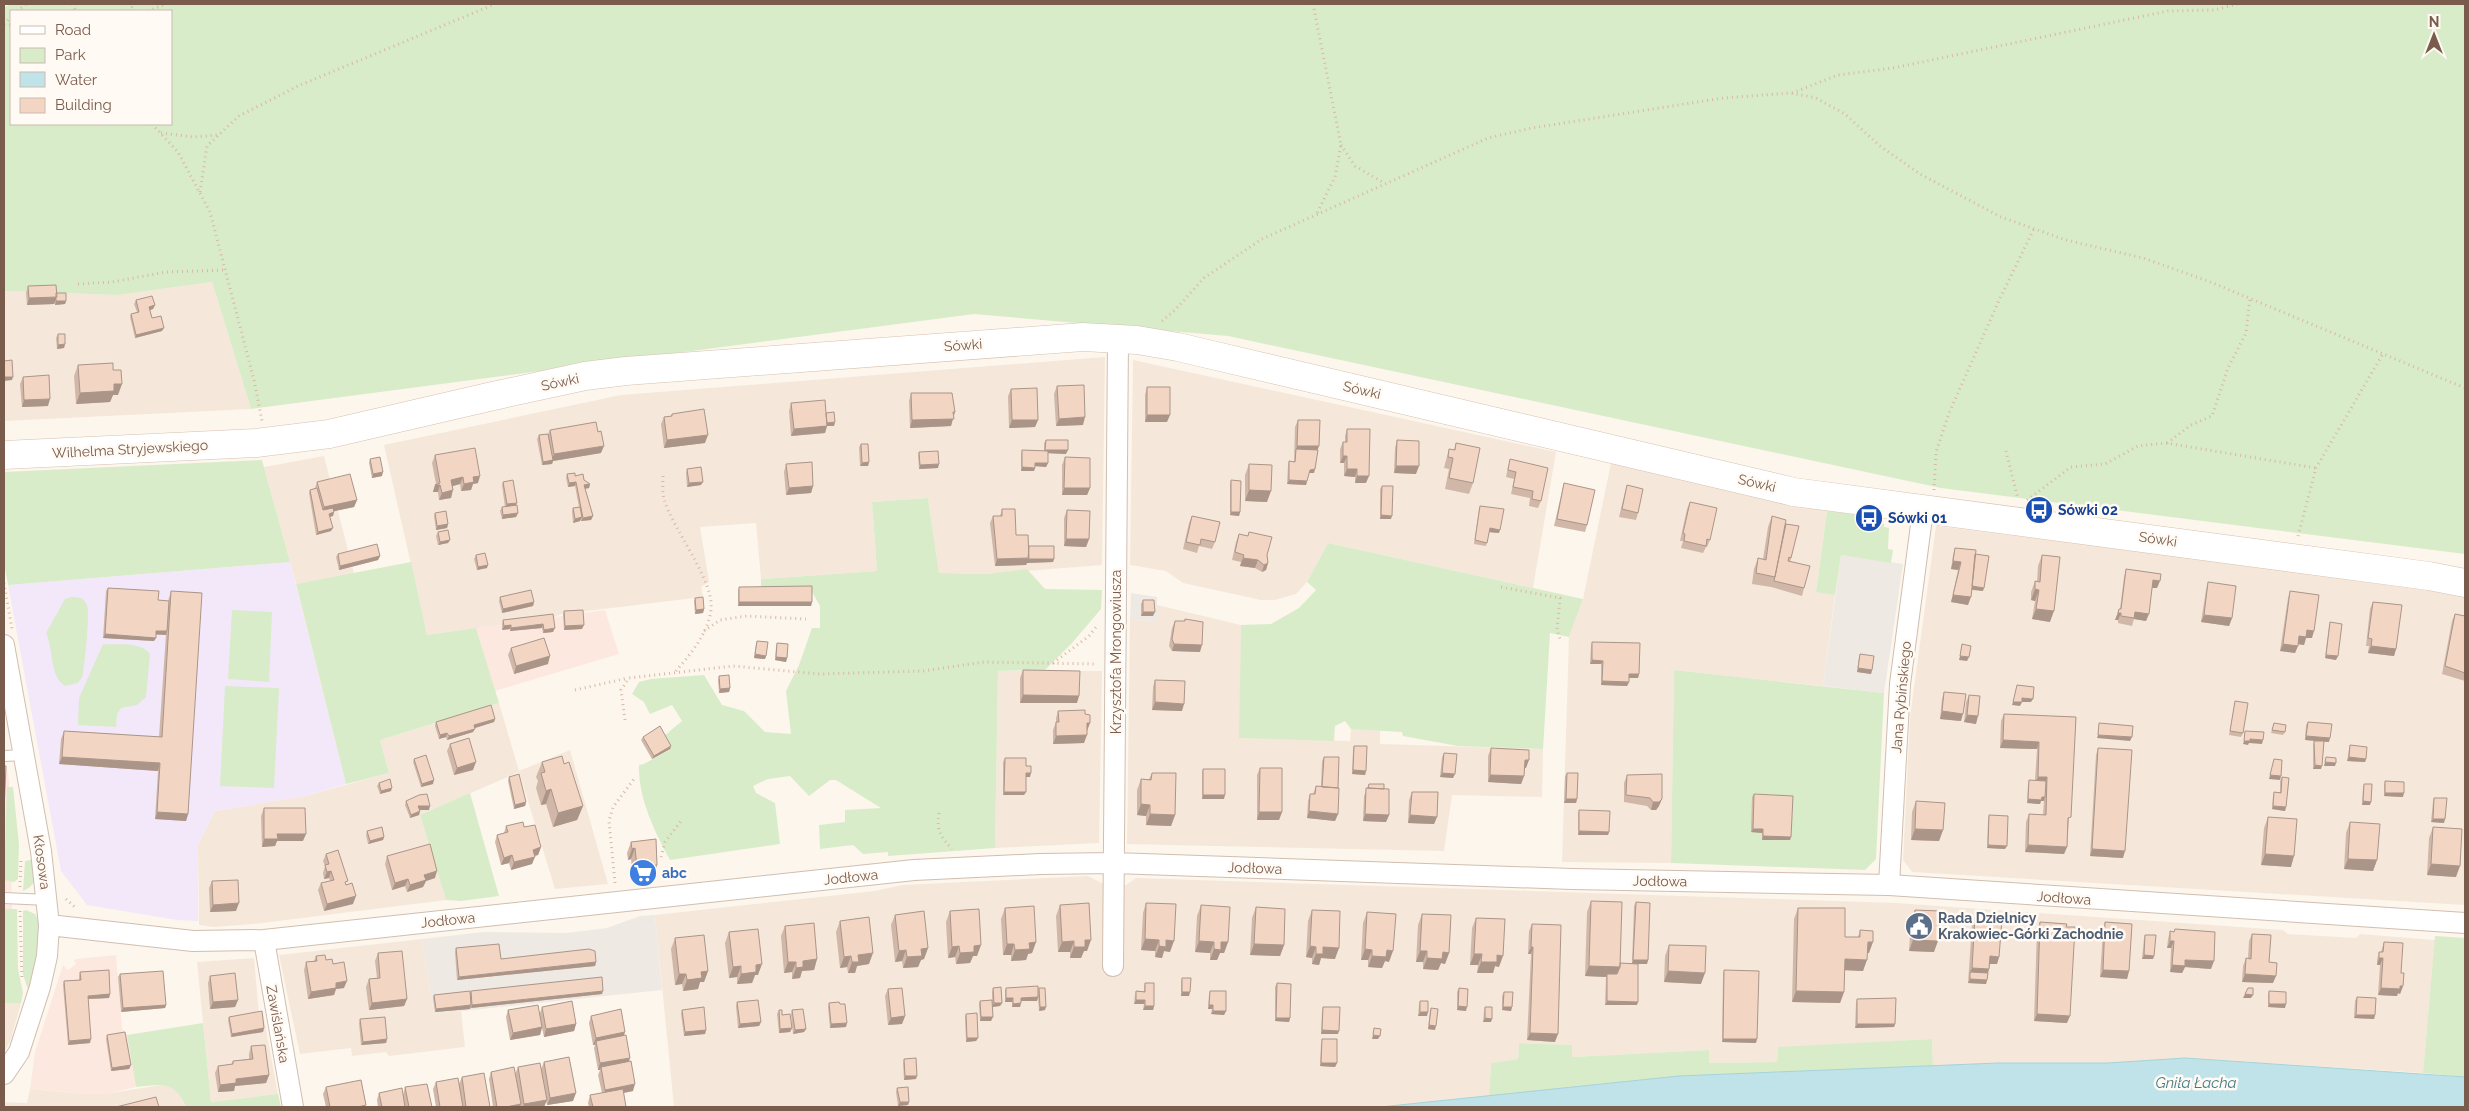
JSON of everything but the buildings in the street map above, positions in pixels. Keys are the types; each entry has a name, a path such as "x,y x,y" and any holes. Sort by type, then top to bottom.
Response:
{"street":[{"name":"Sówki","path":"260,442 329,434 585,376 626,371 1083,337 1128,340 1178,347 1794,492 1928,502 2062,526 2429,576 2465,583"},
{"name":"Krzysztofa Mrongowiusza","path":"1113,966 1116,601 1128,340"},
{"name":"Wilhelma Stryjewskiego","path":"4,455 260,442"},
{"name":"Jana Rybińskiego","path":"1889,885 1900,684 1928,502"},
{"name":"Kłosowa","path":"4,1074 19,1052 40,988 47,956 49,925 48,900 5,652"},
{"name":"Jodłowa","path":"49,925 193,941 264,940 914,870 1040,864 1114,863 1572,879 1889,885 2465,923"},
{"name":"Zawiślańska","path":"264,940 293,1107"}],"lane":[{"path":"4,756 24,755"},
{"path":"4,898 48,900"}],"path":[{"path":"151,10 166,4"},
{"path":"200,192 207,146 239,116 298,86 495,4"},
{"path":"1313,4 1341,145 1335,177 1316,214"},
{"path":"1791,93 1838,75 1902,66 2168,11 2214,10 2238,4"},
{"path":"1128,340 1176,309 1204,278 1262,239 1488,138 1532,128 1723,98 1791,93 1816,98 1845,114 1880,146 1920,174 2001,218 2066,240 2142,258 2250,298 2384,352 2465,388"},
{"path":"153,125 178,152 210,212 254,380 260,442"},
{"path":"160,133 193,137 219,135"},
{"path":"1341,145 1355,166 1385,183"},
{"path":"1928,502 1936,452 1950,413 2001,296 2034,229"},
{"path":"78,284 112,282 166,272 226,270"},
{"path":"2166,444 2191,425 2212,416 2228,368 2246,333 2250,298"},
{"path":"2297,539 2316,468 2384,352"},
{"path":"2006,451 2020,506 2040,489 2071,468 2105,464 2138,446 2166,444 2316,468"},
{"path":"663,476 664,498 710,595 711,608 709,620 693,652 675,672"},
{"path":"1501,587 1560,598 1556,630 1561,642"},
{"path":"1053,663 1089,636 1116,601"},
{"path":"702,633 720,620 746,616 806,619"},
{"path":"575,690 629,678 732,666 820,674 923,671 984,662 1116,665"},
{"path":"625,720 621,690 629,678"},
{"path":"616,891 609,820 613,807 634,779"},
{"path":"939,812 938,828 940,836 956,856"},
{"path":"661,857 665,842 681,821"},
{"path":"22,853 19,899 20,975 23,984"}],"shaded area":[{"path":"212,282 251,409 4,421 4,291 118,295"},
{"path":"1105,357 1102,565 987,574 939,573 928,498 872,502 877,571 761,579 756,523 700,527 709,582 701,587 703,597 562,614 552,618 427,635 384,445 621,395"},
{"path":"1133,360 1556,452 1533,588 1328,543 1307,582 1296,594 1275,600 1261,600 1183,583 1166,571 1130,565"},
{"path":"324,456 349,554 349,567 352,566 354,574 296,584 264,467"},
{"path":"1611,463 1786,504 1827,511 1816,591 1835,595 1823,686 1674,670 1671,863 1562,862 1569,637 1583,599"},
{"path":"1936,526 2364,579 2465,597 2465,905 1912,872 1903,860 1910,717"},
{"path":"1841,555 1903,564 1884,693 1823,686"},
{"path":"290,562 346,784 305,796 215,811 198,844 198,921 177,920 87,905 61,871 8,585"},
{"path":"1131,593 1157,597 1157,621 1130,620"},
{"path":"1157,605 1241,625 1240,738 1350,741 1351,729 1380,729 1380,744 1543,749 1542,797 1452,795 1444,851 1127,844 1130,620 1156,621"},
{"path":"605,610 619,654 495,691 476,628"},
{"path":"998,671 1102,671 1099,843 995,848"},
{"path":"499,703 519,771 570,750 608,884 555,889 519,772 420,815 446,900 253,924 214,927 199,925 198,844 215,811 305,796 389,773 380,740"},
{"path":"4,755 9,780 12,909 4,909"},
{"path":"1088,876 1102,883 1126,885 1136,878 1896,903 2283,930 2288,934 2356,938 2360,934 2435,940 2423,1073 2185,1058 2108,1063 1998,1063 1933,1067 1932,1039 1778,1048 1777,1062 1709,1063 1708,1050 1572,1057 1572,1045 1519,1043 1518,1059 1491,1063 1489,1096 1380,1107 674,1107 655,915 875,891 902,885"},
{"path":"655,915 662,990 434,1014 422,939 484,932 566,933 607,928 640,916"},
{"path":"422,939 434,1014 461,1011 465,1047 389,1056 386,1052 352,1056 351,1048 300,1054 279,955"},
{"path":"116,955 122,1028 127,1035 136,1087 110,1093 86,1094 30,1089 35,1052 63,965 68,970 76,964 74,960 77,959"},
{"path":"254,958 259,1014 263,1013 278,1094 211,1102 197,962"},
{"path":"4,1003 21,1003 11,1039 4,1053"},
{"path":"168,1084 177,1091 186,1107 4,1107 4,1102 27,1103 30,1089 86,1094 110,1093"}],"green space":[{"path":"12,4 2465,4 2465,554 1941,488 1228,336 974,314 251,409 212,282 118,295 4,291 4,7"},
{"path":"262,460 290,562 8,585 4,563 4,472"},
{"path":"928,498 939,573 987,574 1027,569 1045,589 1102,590 1101,609 1072,643 1045,670 998,671 995,848 888,856 888,852 863,854 853,845 820,849 819,825 845,822 845,810 881,808 836,780 830,780 809,796 790,776 768,779 753,786 756,793 775,803 780,844 670,860 648,814 641,789 639,765 669,750 663,737 682,721 672,705 650,714 644,702 632,694 639,682 651,679 704,675 722,705 744,711 765,732 791,734 786,691 799,665 812,628 820,628 820,606 811,590 761,590 761,579 877,571 872,502"},
{"path":"1827,511 1867,516 1867,521 1884,524 1884,527 1889,528 1888,549 1893,550 1891,563 1841,555 1835,595 1816,592"},
{"path":"1328,543 1583,599 1569,637 1550,633 1543,749 1458,746 1403,736 1402,732 1351,729 1345,721 1335,726 1334,741 1239,738 1241,625 1271,624 1299,608 1316,590 1307,582"},
{"path":"411,562 427,635 476,628 499,703 380,740 389,773 346,784 296,584"},
{"path":"78,597 86,602 88,609 87,638 82,677 78,683 65,686 56,676 46,633 65,599"},
{"path":"232,610 272,612 269,682 228,679"},
{"path":"103,644 135,645 150,654 146,697 137,705 121,708 117,714 116,727 78,725 79,698"},
{"path":"1674,670 1884,693 1876,859 1865,870 1671,863"},
{"path":"225,686 279,688 274,788 220,786"},
{"path":"7,787 13,787 19,844 18,879 14,882 4,880"},
{"path":"470,793 499,896 461,901 446,900 420,815"},
{"path":"35,859 36,873 34,881 32,885 23,891 25,861"},
{"path":"4,909 17,909 18,969 23,993 21,1003 4,1003"},
{"path":"26,910 35,914 39,931 38,953 29,993 23,974 23,911"},
{"path":"2435,936 2465,938 2465,1077 2423,1073"},
{"path":"203,1023 211,1102 278,1094 281,1107 186,1107 172,1088 160,1085 136,1087 127,1035"},
{"path":"1932,1039 1933,1067 1679,1076 1489,1096 1491,1063 1518,1059 1519,1043 1572,1045 1572,1057 1709,1050 1709,1063 1777,1062 1778,1047"}],"water":[{"name":"Gniła Łacha","path":"2185,1058 2465,1077 2465,1107 1380,1107 1679,1076 1998,1063 2108,1063"}],"place":[{"name":"Sówki 02","path":"2039,510"},
{"name":"Sówki 01","path":"1869,518"},
{"name":"abc","path":"643,873"},
{"name":"Rada Dzielnicy Krakowiec-Górki Zachodnie","path":"1919,926"}]}
